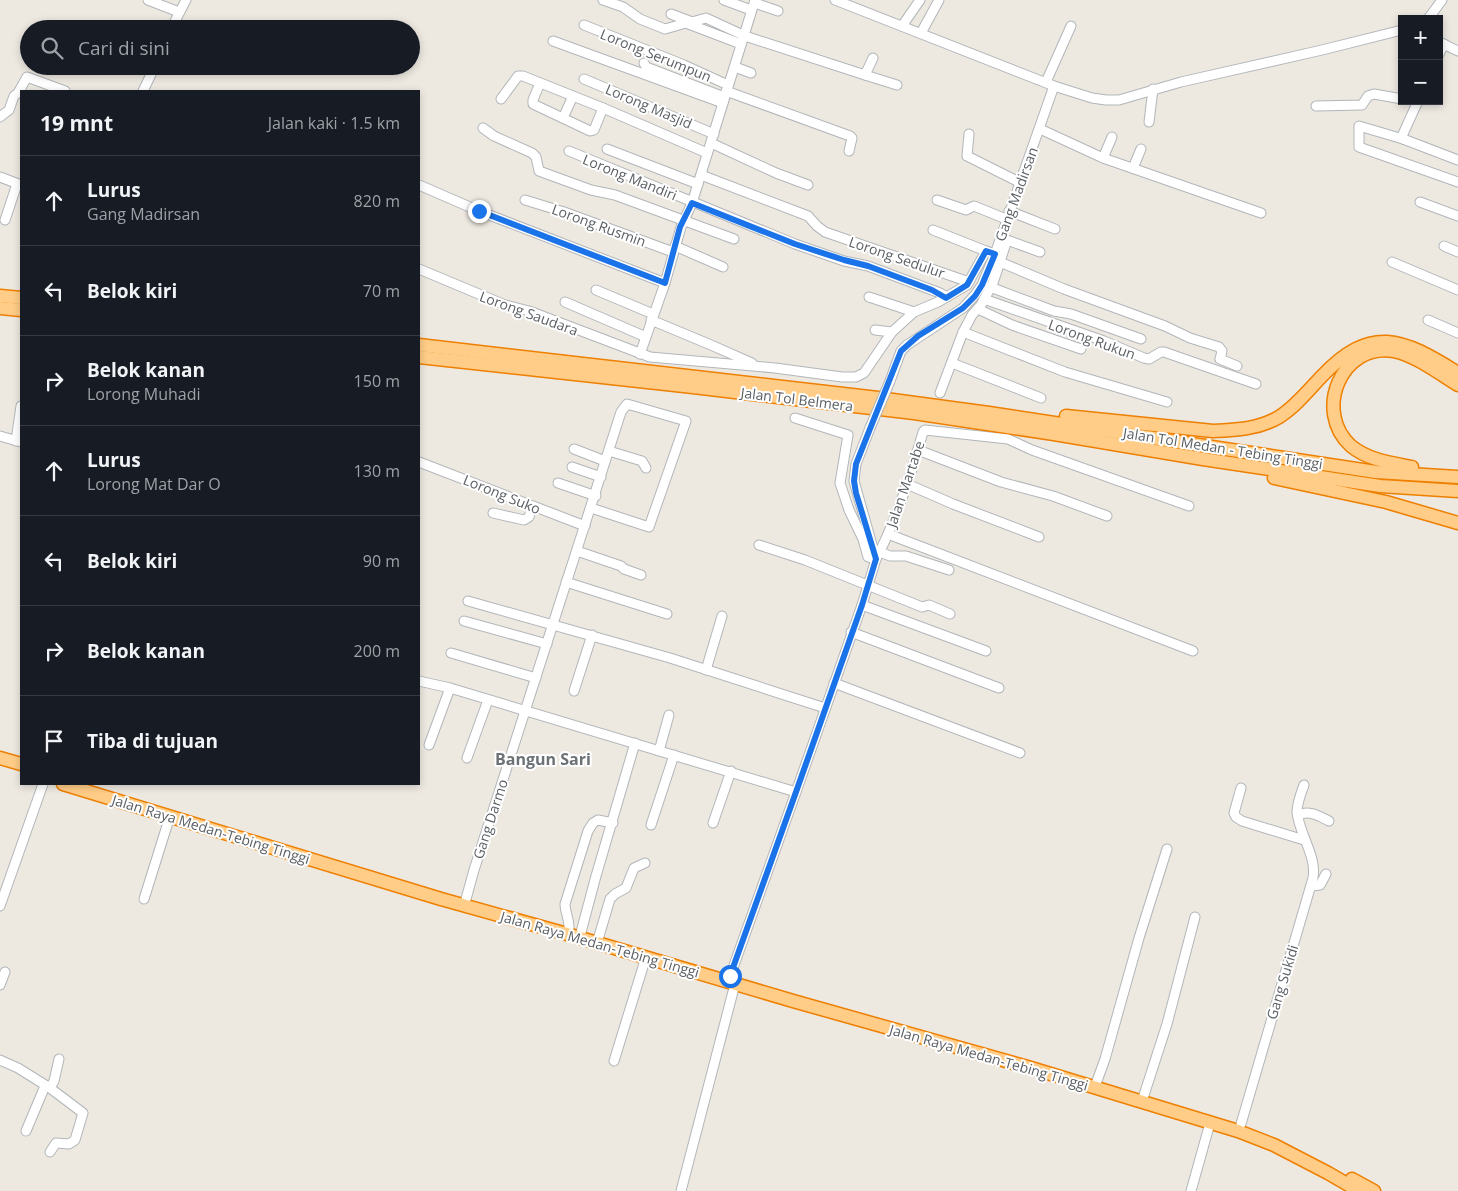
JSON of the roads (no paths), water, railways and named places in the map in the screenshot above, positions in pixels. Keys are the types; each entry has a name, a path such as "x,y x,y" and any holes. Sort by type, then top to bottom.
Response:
{"highway":[{"path":"0,296 20,298"},
{"path":"0,308 20,310"},
{"path":"989,413 1032,413 1213,431 1244,429 1264,424 1286,412 1338,360 1355,348 1375,342 1396,342 1408,345 1458,373"},
{"name":"Jalan Tol Belmera","path":"420,345 878,398 989,413"},
{"path":"1458,385 1404,354 1393,351 1373,352 1356,360 1344,372 1336,389 1333,409 1334,418 1343,438 1362,453 1374,459 1396,464 1458,473"},
{"name":"Jalan Tol Belmera","path":"420,357 694,386 914,413 1204,459"},
{"name":"Jalan Tol Medan - Tebing Tinggi","path":"989,413 1376,472 1458,477"},
{"path":"1204,459 1262,475 1386,502 1458,523"},
{"name":"Jalan Tol Medan - Tebing Tinggi","path":"1204,459 1380,486 1458,491"},
{"path":"0,758 20,764"},
{"path":"0,766 20,772"},
{"name":"Jalan Raya Medan-Tebing Tinggi","path":"66,785 441,899 598,940 731,981 1097,1081 1241,1124 1283,1140 1374,1191"},
{"name":"Jalan Raya Medan-Tebing Tinggi","path":"89,785 575,930 646,957 1024,1066 1238,1131 1274,1145 1328,1172 1359,1191"}],"street":[{"path":"148,0 179,12"},
{"path":"175,20 186,0"},
{"path":"603,0 623,6 640,19 665,29 686,23 897,85"},
{"path":"724,0 754,4 778,11"},
{"path":"835,0 1050,84 1092,98 1106,100 1119,100 1153,89 1398,31"},
{"path":"902,26 920,0"},
{"path":"922,33 939,0"},
{"path":"1431,15 1442,0"},
{"path":"640,354 665,283 674,249 692,203 754,4"},
{"path":"671,14 692,22 706,18 743,40"},
{"name":"Lorong Serumpun","path":"584,25 684,65 725,94"},
{"name":"Gang Madirsan","path":"878,555 854,481 856,464 901,351 907,345 963,308 975,296 982,285 994,256 1004,239 1008,215 1040,129 1050,84 1071,26"},
{"path":"553,41 725,94"},
{"path":"1443,44 1458,52"},
{"path":"865,75 873,58"},
{"path":"644,63 646,67 850,136 852,138 849,151"},
{"path":"735,67 751,73"},
{"path":"143,90 151,75"},
{"path":"0,117 8,110 14,96 18,93 27,76 62,90"},
{"path":"501,99 518,76 603,108 707,153"},
{"name":"Lorong Masjid","path":"584,79 714,134"},
{"path":"540,83 533,100 534,104 592,131 603,108"},
{"path":"1149,122 1153,89"},
{"path":"1316,106 1362,104 1368,96 1374,94 1398,98"},
{"path":"563,118 573,96"},
{"path":"1403,139 1403,134 1415,105"},
{"path":"1458,160 1403,139 1359,126 1359,147 1458,182"},
{"path":"483,128 494,136 532,153 536,157 539,171 591,190 614,195 734,239"},
{"path":"1040,129 1103,158 1261,213"},
{"path":"970,134 966,156 1019,182"},
{"path":"1103,158 1112,137"},
{"path":"711,144 808,185"},
{"path":"608,148 699,179"},
{"path":"1133,168 1141,149"},
{"name":"Lorong Mandiri","path":"569,152 811,250 868,266 932,290 946,298"},
{"path":"0,177 19,185 5,220"},
{"name":"Lorong Sedulur","path":"699,179 808,216 825,232 969,282"},
{"path":"420,185 479,211 665,283"},
{"name":"Lorong Rusmin","path":"525,200 723,267"},
{"path":"937,200 966,210 974,206 1055,229"},
{"path":"1420,202 1458,216"},
{"path":"933,230 1064,289 1165,326 1190,338 1219,347 1222,351 1220,359 1238,366"},
{"path":"1004,239 1040,252"},
{"path":"1444,246 1458,252"},
{"path":"596,290 758,366 842,377 856,377 864,373 892,332 914,312 960,290 994,256"},
{"path":"940,393 963,332 990,288 994,256"},
{"path":"1392,262 1457,288"},
{"name":"Lorong Saudara","path":"420,270 505,305 529,311 650,357 758,366"},
{"path":"990,288 1054,311 1071,314 1141,340"},
{"path":"869,297 914,312"},
{"name":"Lorong Rukun","path":"984,299 1104,341 1144,358 1149,359 1164,352 1256,384"},
{"path":"565,302 646,337"},
{"path":"978,309 1012,324 1081,349"},
{"path":"1428,320 1458,333"},
{"path":"876,330 892,332"},
{"path":"963,332 1065,372 1167,402"},
{"path":"952,363 1041,398"},
{"name":"Gang Darmo","path":"466,899 584,526 591,508 596,496 621,412 627,404 686,421 649,527 591,508"},
{"path":"0,436 18,442 20,418"},
{"path":"794,418 848,435 840,483 849,510 863,539 868,557 878,555 906,556 949,570"},
{"name":"Jalan Martabe","path":"878,555 907,484 923,432 926,430 1008,439 1032,450 1189,506"},
{"path":"574,449 605,461"},
{"path":"918,450 991,478 1053,496 1107,516"},
{"path":"609,451 642,461 646,468"},
{"name":"Lorong Suko","path":"420,462 584,526"},
{"path":"572,467 601,477"},
{"path":"558,483 596,496"},
{"path":"907,484 953,504 1039,536"},
{"path":"493,513 526,519 532,507"},
{"path":"888,534 1193,651"},
{"path":"759,545 805,560 922,607 928,605 950,614"},
{"path":"577,551 641,575"},
{"path":"680,1191 731,981 878,555"},
{"path":"566,582 667,614"},
{"path":"468,601 592,635 825,708"},
{"path":"862,605 986,651"},
{"path":"706,670 722,616"},
{"path":"464,621 547,644"},
{"path":"851,632 999,688"},
{"path":"574,691 592,635"},
{"path":"451,654 536,678"},
{"path":"420,681 450,688 796,792"},
{"path":"834,683 1020,753"},
{"path":"429,745 450,688"},
{"path":"467,758 488,700"},
{"path":"659,751 669,715"},
{"path":"575,930 596,876 635,744"},
{"path":"651,824 674,755"},
{"path":"713,823 731,771"},
{"path":"0,906 43,785"},
{"path":"1298,816 1298,807 1304,785"},
{"path":"1241,788 1234,812 1236,817 1242,821 1304,840"},
{"path":"1298,816 1302,813 1308,813 1329,820"},
{"path":"144,899 170,816"},
{"name":"Gang Sukidi","path":"1241,1124 1312,886 1314,871 1298,816"},
{"path":"575,930 565,909 565,904 588,831 598,820 613,823"},
{"path":"1097,1081 1106,1059 1139,938 1167,849"},
{"path":"598,940 610,899 614,894 626,888 634,868 645,863"},
{"path":"1312,886 1320,886 1326,874"},
{"path":"1144,1095 1166,1024 1195,917"},
{"path":"614,1061 646,957"},
{"path":"0,985 4,972"},
{"path":"26,1131 47,1087 54,1081 59,1059"},
{"path":"0,1060 18,1068 79,1109 84,1115 74,1142 65,1145 56,1143 50,1152"},
{"path":"1190,1191 1210,1123"}],"district":[{"name":"Bangun Sari","path":"543,759"}]}
